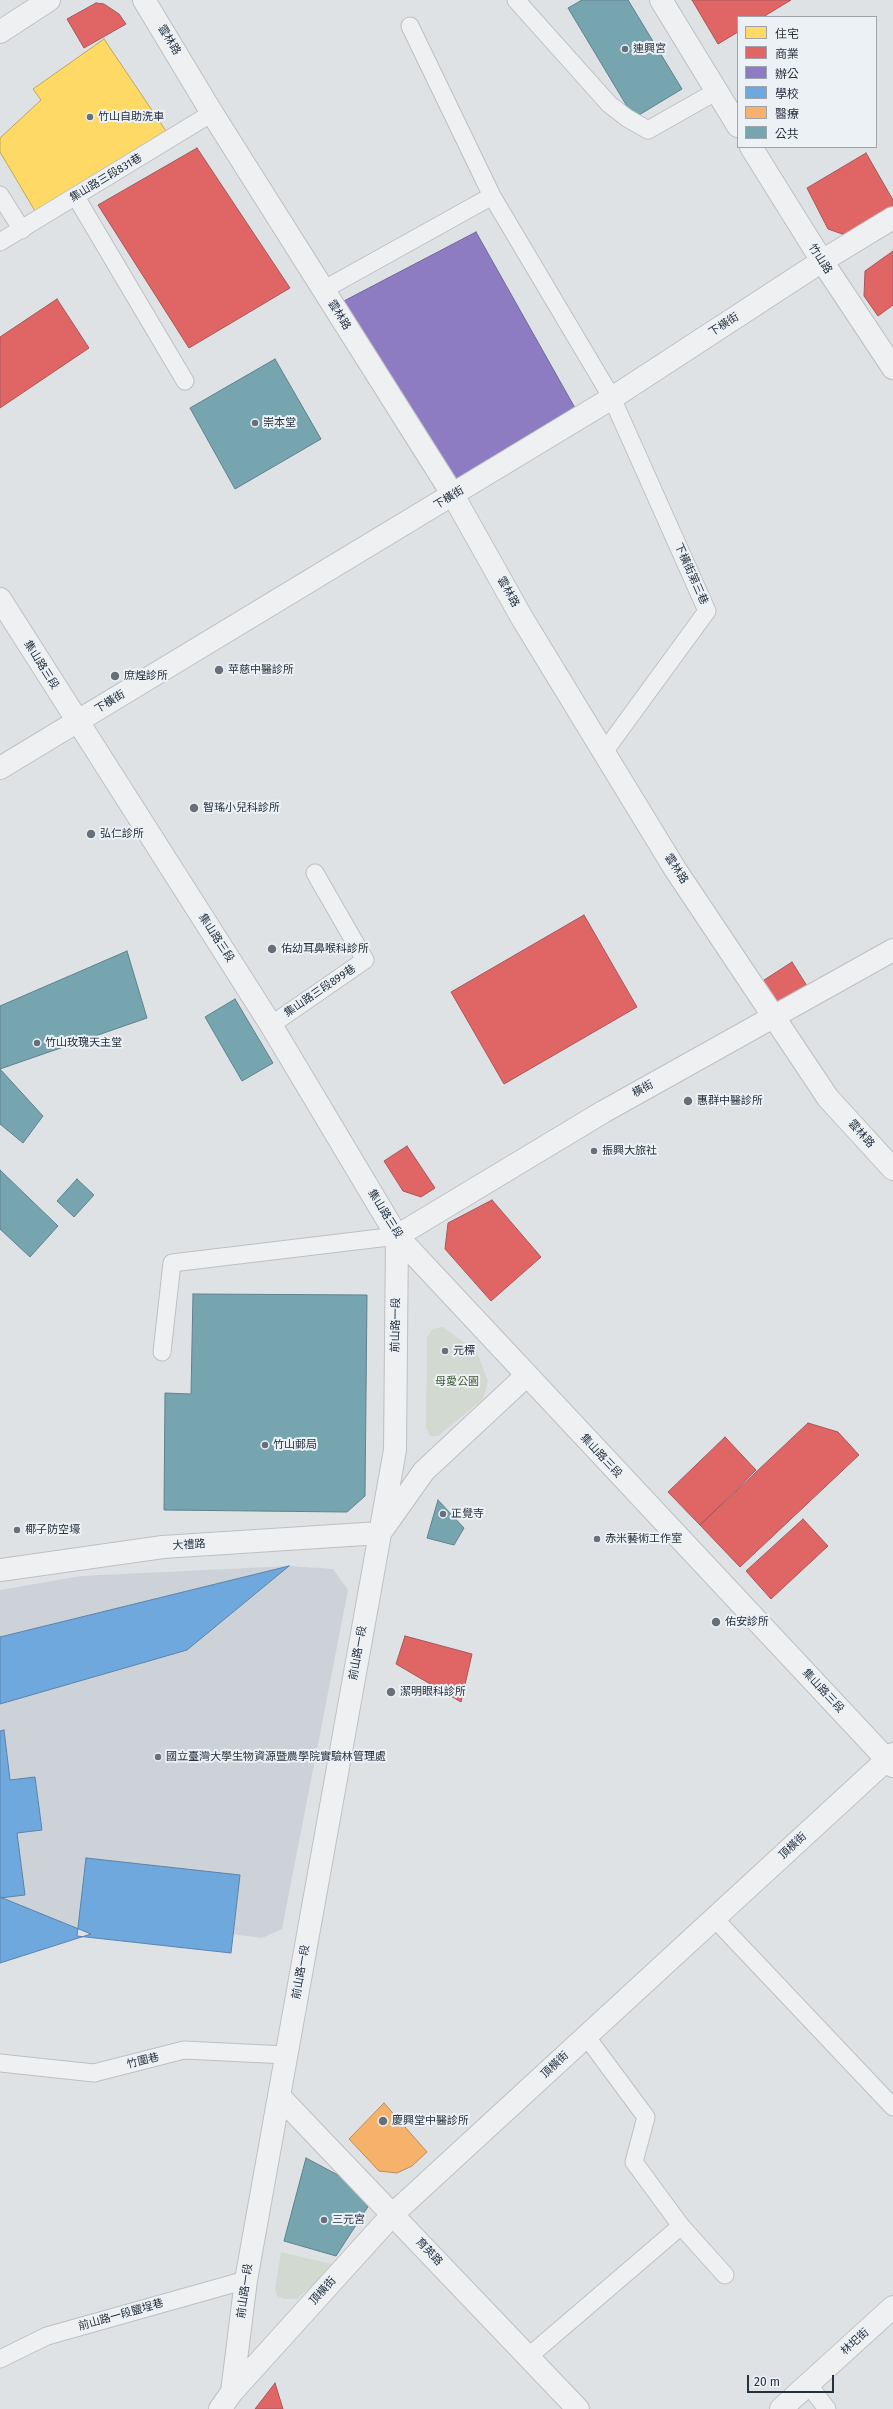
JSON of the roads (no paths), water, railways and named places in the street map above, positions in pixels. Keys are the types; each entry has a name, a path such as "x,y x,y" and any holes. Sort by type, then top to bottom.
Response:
{"street":[{"path":"0,32 49,0"},
{"name":"雲林路","path":"144,0 212,114 453,496 522,618 675,869 828,1098 893,1169"},
{"path":"661,0 737,124"},
{"name":"竹山路","path":"752,148 822,261 893,368"},
{"name":"下橫街","path":"0,768 453,496 612,398 822,261 893,218"},
{"name":"集山路三段","path":"0,599 271,1025 398,1236 527,1375 891,1760"},
{"name":"橫街","path":"398,1236 603,1112 893,950"},
{"name":"前山路一段","path":"226,2400 286,2055 395,1450 398,1236"},
{"name":"前山路一段","path":"380,1533 424,1472 527,1375"},
{"name":"大禮路","path":"0,1570 163,1547 380,1533"},
{"name":"頂橫街","path":"226,2400 394,2214 714,1918 891,1760"},
{"name":"育英路","path":"279,2096 394,2214 578,2409"},
{"name":"林圯街","path":"781,2409 893,2307"}],"lane":[{"path":"516,0 609,104 627,118 648,130 717,91"},
{"path":"410,26 492,196 612,398"},
{"name":"集山路三段831巷","path":"0,242 212,114"},
{"path":"0,195 22,230"},
{"path":"323,290 492,196"},
{"path":"76,197 185,381"},
{"name":"下橫街第三巷","path":"604,752 708,611 612,398"},
{"name":"集山路三段899巷","path":"271,1025 366,960 315,874"},
{"path":"162,1352 172,1263 398,1236"},
{"path":"714,1918 893,2107"},
{"path":"586,2036 646,2117 634,2162 681,2226 725,2276"},
{"name":"竹圍巷","path":"0,2063 94,2073 184,2050 286,2055"},
{"path":"528,2357 681,2226"},
{"name":"前山路一段鹽埕巷","path":"0,2359 47,2336 246,2280"},
{"path":"808,2384 827,2409"}],"place":[{"name":"連興宮","path":"625,49"},
{"name":"竹山自助洗車","path":"90,117"},
{"name":"崇本堂","path":"255,423"},
{"name":"苹慈中醫診所","path":"219,670"},
{"name":"庶煌診所","path":"115,676"},
{"name":"智瑤小兒科診所","path":"194,808"},
{"name":"弘仁診所","path":"91,834"},
{"name":"佑幼耳鼻喉科診所","path":"272,949"},
{"name":"竹山玫瑰天主堂","path":"37,1043"},
{"name":"惠群中醫診所","path":"688,1101"},
{"name":"振興大旅社","path":"594,1151"},
{"name":"元標","path":"445,1351"},
{"name":"竹山郵局","path":"265,1445"},
{"name":"正覺寺","path":"443,1514"},
{"name":"椰子防空壕","path":"17,1530"},
{"name":"赤米藝術工作室","path":"597,1539"},
{"name":"佑安診所","path":"716,1622"},
{"name":"潔明眼科診所","path":"391,1692"},
{"name":"國立臺灣大學生物資源暨農學院實驗林管理處","path":"158,1757"},
{"name":"慶興堂中醫診所","path":"383,2121"},
{"name":"三元宮","path":"324,2220"}],"park label":[{"name":"母愛公園","path":"457,1382"}]}
